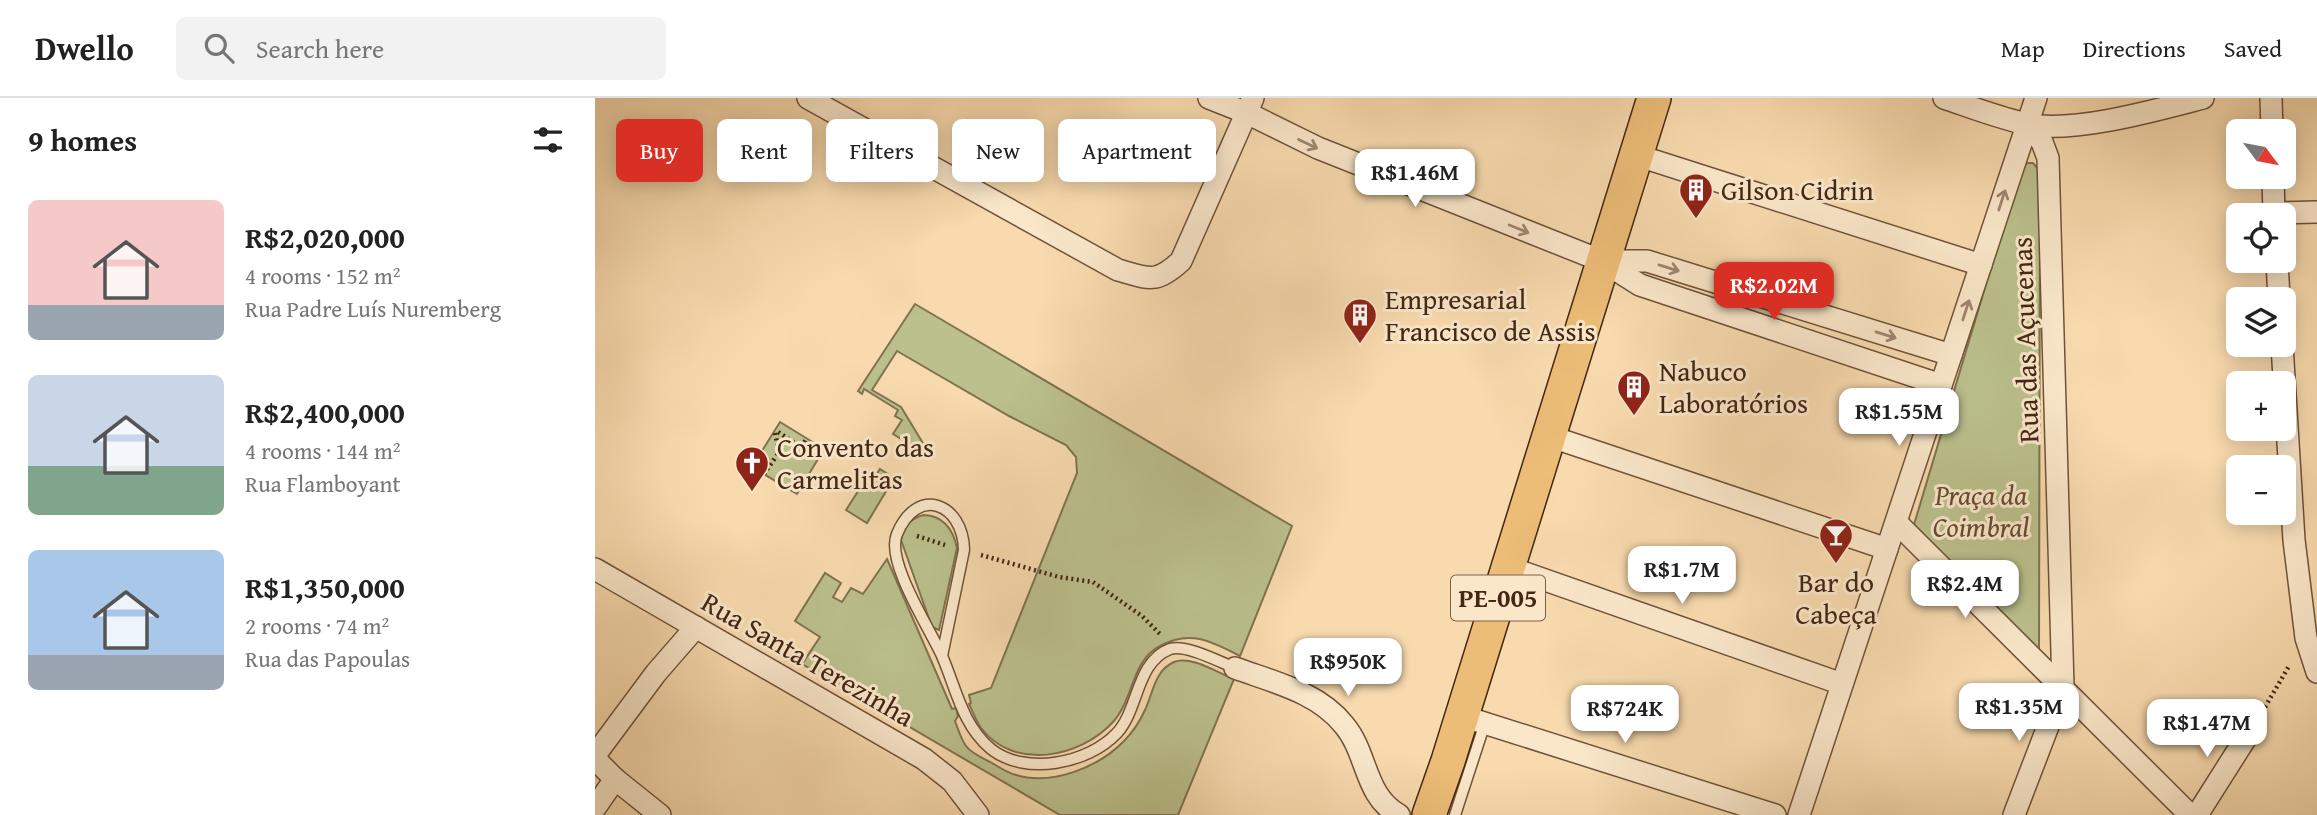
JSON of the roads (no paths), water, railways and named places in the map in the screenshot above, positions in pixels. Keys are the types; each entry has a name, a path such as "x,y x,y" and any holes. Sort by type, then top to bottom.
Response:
{"main road":[{"name":"PE-005","path":"1429,815 1473,719 1508,567 1654,98"}],"street":[{"path":"808,98 1118,270 1145,278 1165,276 1181,261 1250,105"},
{"path":"1209,98 1250,105 1318,148 1602,261 1640,285 1941,385"},
{"path":"1944,98 2027,124 2046,126 2095,122 2203,98"},
{"path":"1799,815 2036,98"},
{"path":"2271,98 2272,119"},
{"name":"Rua das Açucenas","path":"2027,124 2042,142 2048,158 2063,687"},
{"path":"1636,155 1981,265"},
{"path":"2296,213 2317,212"},
{"path":"1602,261 1647,261 1951,355"},
{"path":"2283,357 2294,540 2306,638 2317,672"},
{"path":"1549,436 1887,548"},
{"path":"1897,523 2190,815"},
{"path":"1508,567 1842,684"},
{"name":"Rua Santa Terezinha","path":"595,569 923,759 952,780 978,815"},
{"path":"660,815 615,779 595,757 656,673 696,627"},
{"path":"1235,668 1308,695 1332,711 1356,742 1370,784 1380,800 1399,815"},
{"path":"2014,815 2063,687"},
{"path":"1473,719 1775,815"},
{"path":"2197,815 2253,725"},
{"path":"595,808 615,779"}],"lane":[{"path":"935,505 940,494"},
{"path":"942,656 964,550 961,526 944,508 927,504 915,508 907,516 896,536 895,552 901,574 942,656 963,712 975,733 1002,756 1028,765 1045,765 1062,762 1092,750 1118,733 1131,711 1147,670 1157,657 1170,649 1189,650 1235,668"},
{"path":"1455,815 1473,719"}],"place":[{"name":"Gilson Cidrin","path":"1696,220"},
{"name":"Empresarial Francisco de Assis","path":"1360,345"},
{"name":"Nabuco Laboratórios","path":"1634,417"},
{"name":"Convento das Carmelitas","path":"752,493"},
{"name":"Bar do Cabeça","path":"1836,565"}],"park label":[{"name":"Praça da Coimbral","path":"1981,511"}]}
